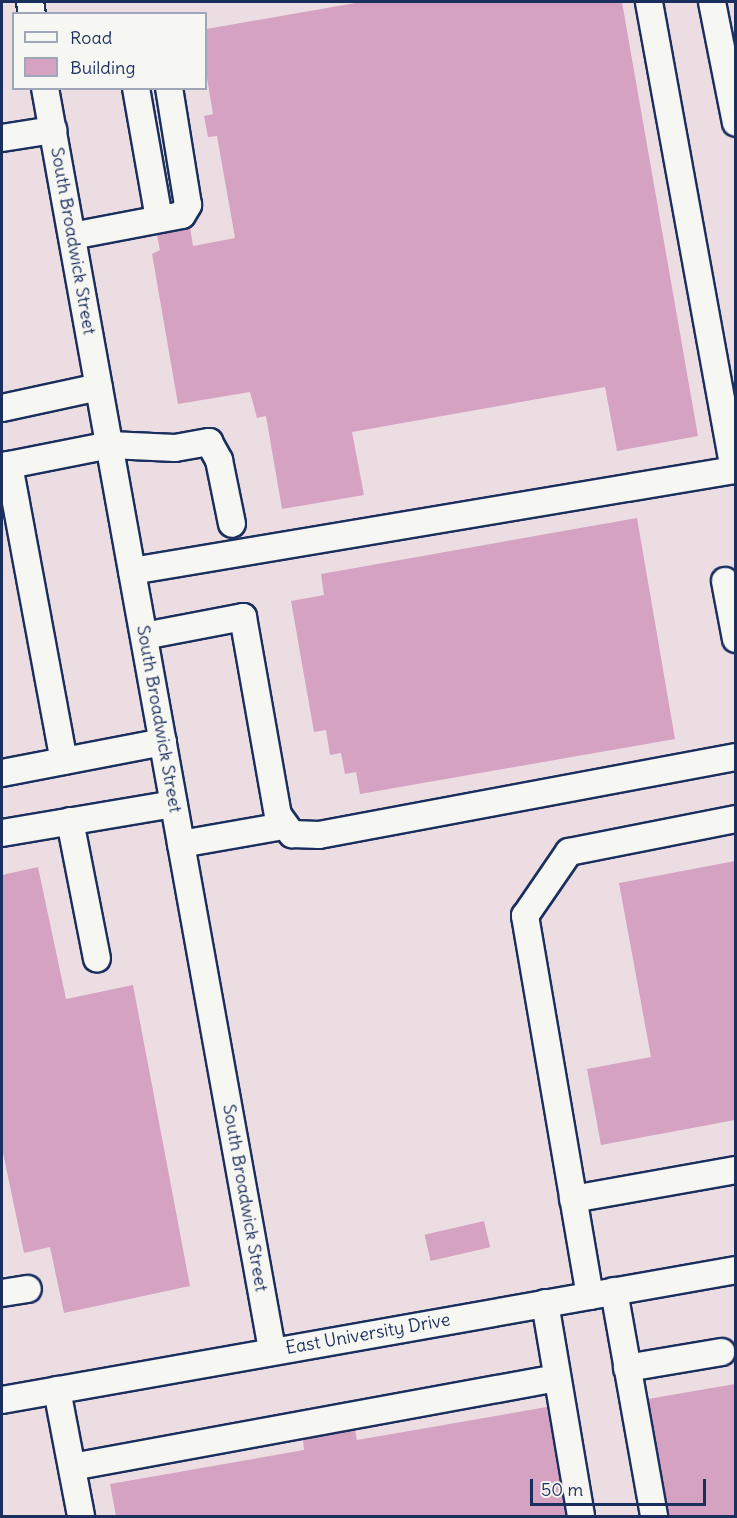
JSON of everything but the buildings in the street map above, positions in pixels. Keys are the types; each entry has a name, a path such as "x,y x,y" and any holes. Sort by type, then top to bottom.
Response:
{"street":[{"path":"132,571 734,470 649,2"},
{"path":"712,2 735,123"},
{"name":"South Broadwick Street","path":"45,90 272,1350"},
{"path":"136,90 159,219"},
{"path":"72,236 182,215 188,205 169,90"},
{"path":"2,138 53,130"},
{"path":"2,406 99,387"},
{"path":"64,761 5,465 110,445 175,448 209,442 219,460 232,524"},
{"path":"725,581 735,639"},
{"path":"144,636 243,617 283,826 292,834 320,835 735,757"},
{"path":"2,773 163,742"},
{"path":"2,833 174,804"},
{"path":"654,1516 627,1368 573,1198 525,916 569,852 735,819"},
{"path":"70,821 97,958"},
{"path":"181,844 283,826"},
{"path":"573,1198 735,1170"},
{"name":"East University Drive","path":"2,1400 272,1350 735,1270"},
{"path":"2,1293 28,1288"},
{"path":"545,1303 581,1516"},
{"path":"627,1368 722,1352"},
{"path":"72,1467 558,1378"},
{"path":"57,1390 81,1516"}],"shaded area":[{"path":"2,2 735,2 735,1516 2,1516"}]}
